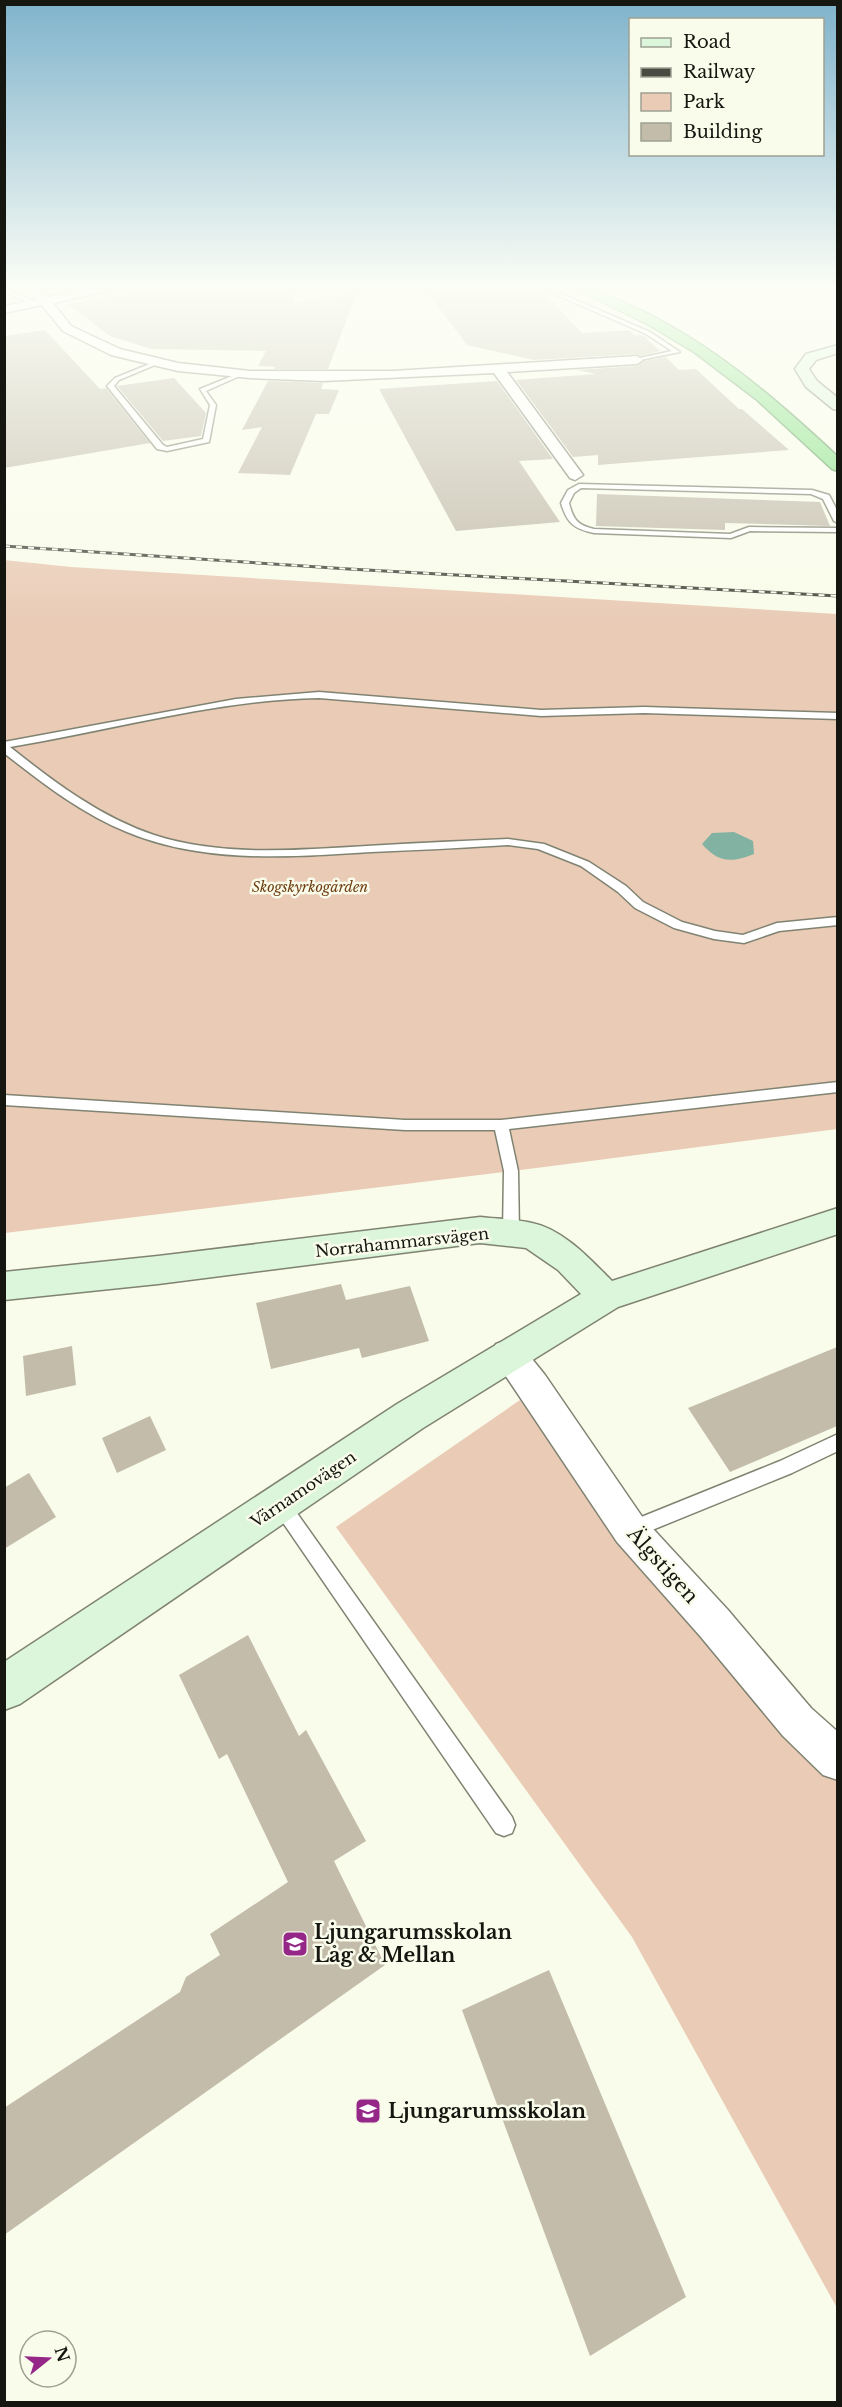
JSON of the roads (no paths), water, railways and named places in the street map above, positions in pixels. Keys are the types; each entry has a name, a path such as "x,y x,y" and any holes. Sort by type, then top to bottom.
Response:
{"highway":[{"path":"767,401 837,466"},
{"path":"789,401 837,444"}],"street":[{"path":"521,401 577,480"},
{"path":"606,1297 837,1221"},
{"name":"Norrahammarsvägen","path":"4,1286 158,1270 480,1230 533,1236 570,1260 606,1297"},
{"name":"Värnamovägen","path":"4,1688 281,1505 410,1416 508,1354 606,1297"},
{"name":"Älgstigen","path":"508,1354 533,1385 630,1530 714,1623 797,1722 837,1761"}],"lane":[{"path":"123,401 160,447 167,449 206,440 213,405 210,401"},
{"path":"837,521 825,497 812,492 577,480 565,503 570,522 576,527 594,531 731,536 749,529 837,530"},
{"path":"4,746 246,699 286,695 319,695 541,713 644,710 837,716"},
{"path":"4,746 40,777 117,824 152,838 193,848 299,853 508,842 540,846 585,864 622,889 639,904 678,925 714,935 744,939 777,927 837,921"},
{"path":"4,1100 405,1125 501,1125 837,1087"},
{"path":"501,1125 511,1171 511,1233"},
{"path":"630,1530 786,1467 837,1442"},
{"path":"281,1505 504,1826"}],"water":[{"path":"734,832 753,841 754,854 726,860 714,855 702,844 712,833"}],"railway":[{"path":"4,546 349,569 838,596"}],"place":[{"name":"Ljungarumsskolan Låg & Mellan","path":"295,1944"},
{"name":"Ljungarumsskolan","path":"368,2111"}],"park label":[{"name":"Skogskyrkogården","path":"310,887"}]}
